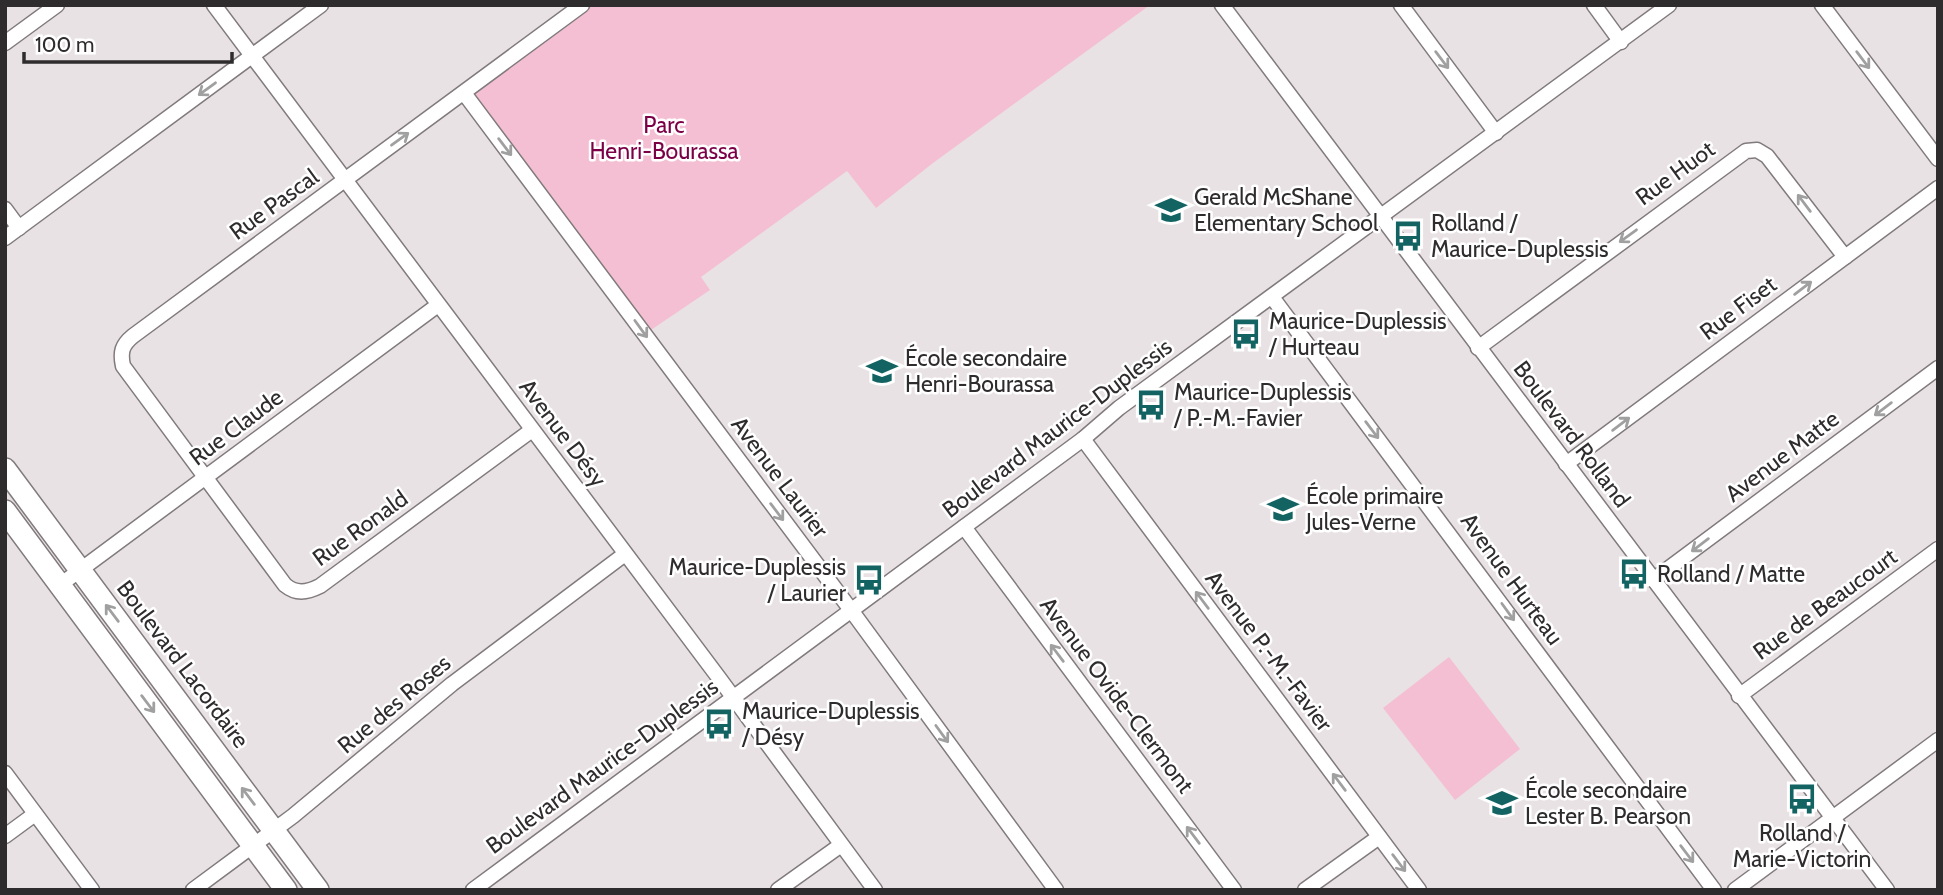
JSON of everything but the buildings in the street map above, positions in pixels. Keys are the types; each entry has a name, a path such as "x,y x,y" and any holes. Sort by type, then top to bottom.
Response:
{"main road":[{"name":"Boulevard Lacordaire","path":"5,469 318,890"},
{"path":"5,511 286,890"}],"street":[{"path":"5,43 57,5"},
{"name":"Avenue Désy","path":"214,5 874,890"},
{"path":"5,237 321,5"},
{"name":"Rue Pascal","path":"205,478 123,366 121,356 124,344 582,5"},
{"name":"Boulevard Rolland","path":"1222,5 1886,890"},
{"path":"1401,5 1496,133"},
{"path":"1594,5 1621,42"},
{"name":"Boulevard Maurice-Duplessis","path":"472,890 1083,439 1119,408 1669,5"},
{"path":"1822,5 1938,159"},
{"name":"Avenue Laurier","path":"464,93 851,610 1056,890"},
{"name":"Rue Huot","path":"1478,348 1746,151 1757,150 1767,156 1845,257"},
{"name":"Rue Fiset","path":"1566,464 1938,188"},
{"path":"5,209 19,228"},
{"name":"Avenue Hurteau","path":"1272,297 1714,890"},
{"name":"Rue Claude","path":"60,586 438,305"},
{"name":"Avenue Matte","path":"1653,580 1938,368"},
{"name":"Rue Ronald","path":"205,478 285,584 300,592 320,586 532,430"},
{"name":"Avenue P.-M.-Favier","path":"1083,439 1419,890"},
{"name":"Avenue Ovide-Clermont","path":"964,527 1234,890"},
{"name":"Rue de Beaucourt","path":"1739,696 1938,549"},
{"name":"Rue des Roses","path":"193,890 332,785 430,701 625,554"},
{"path":"1735,890 1938,740"},
{"path":"5,773 92,890"},
{"path":"5,836 35,814"},
{"path":"1305,890 1379,837"},
{"path":"778,890 841,845"}],"green space":[{"name":"Parc Henri-Bourassa","path":"583,5 1150,5 933,163 876,208 847,171 701,277 710,290 645,334 464,93"},
{"path":"1449,657 1520,749 1455,800 1383,708"}],"place":[{"name":"Gerald McShane Elementary School","path":"1171,210"},
{"name":"Rolland / Maurice-Duplessis","path":"1408,236"},
{"name":"Maurice-Duplessis / Hurteau","path":"1246,334"},
{"name":"École secondaire Henri-Bourassa","path":"882,371"},
{"name":"Maurice-Duplessis / P.-M.-Favier","path":"1151,405"},
{"name":"École primaire Jules-Verne","path":"1283,509"},
{"name":"Rolland / Matte","path":"1634,574"},
{"name":"Maurice-Duplessis / Laurier","path":"869,580"},
{"name":"Maurice-Duplessis / Désy","path":"719,724"},
{"name":"Rolland / Marie-Victorin","path":"1802,799"},
{"name":"École secondaire Lester B. Pearson","path":"1502,803"}]}
